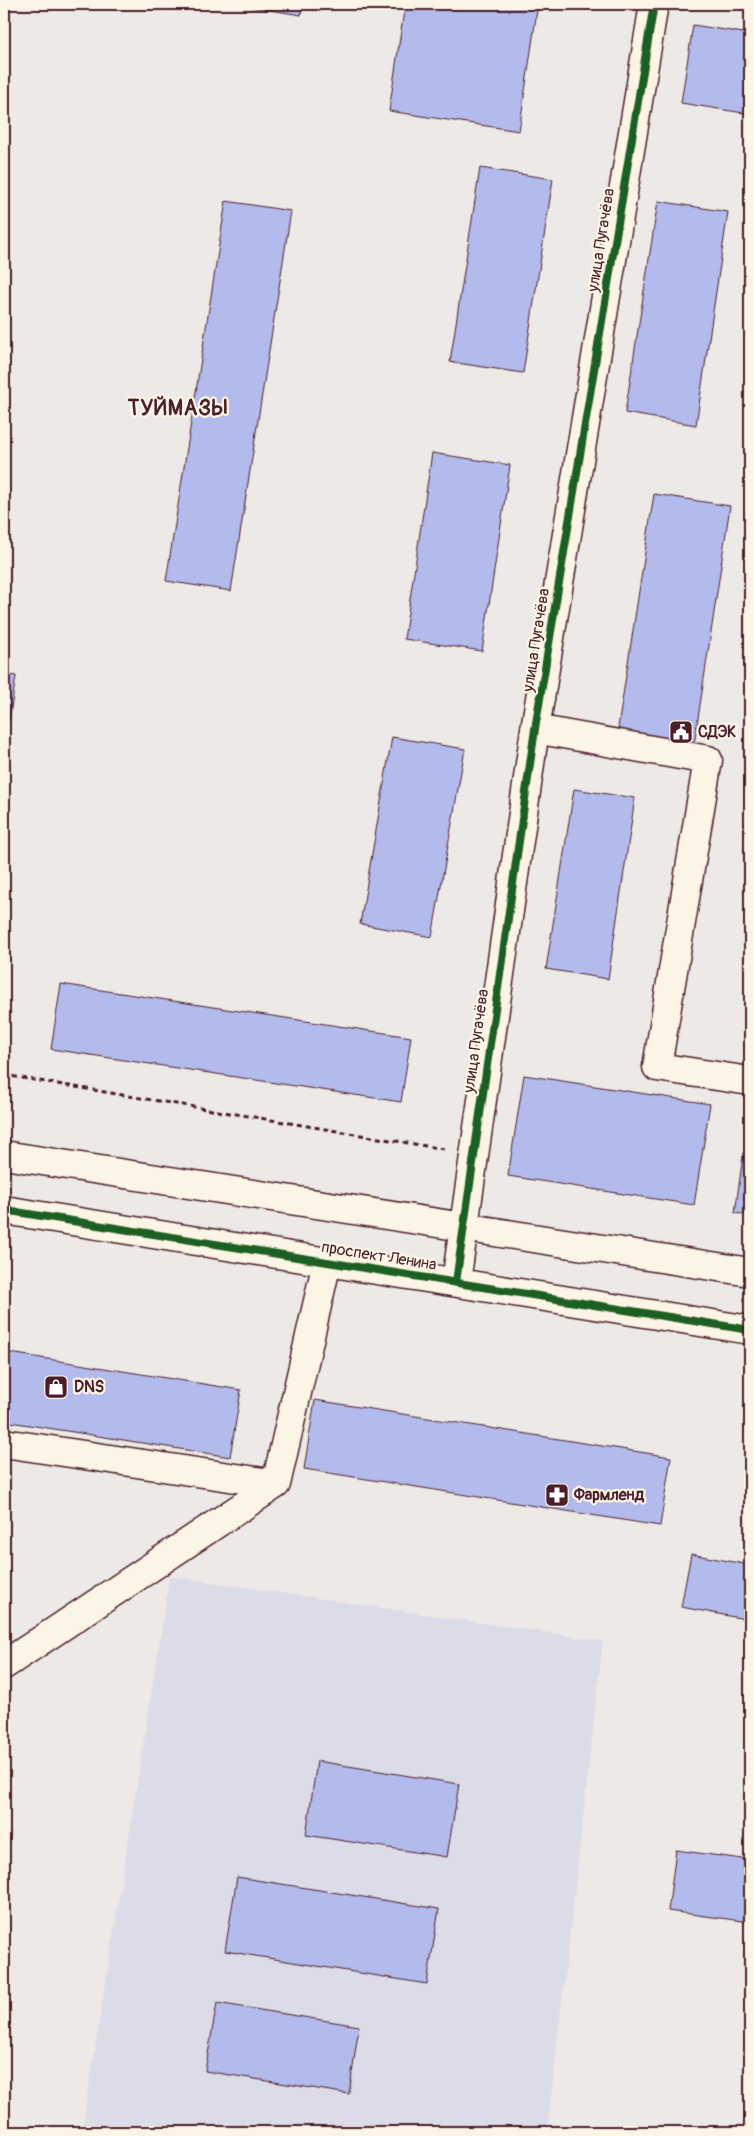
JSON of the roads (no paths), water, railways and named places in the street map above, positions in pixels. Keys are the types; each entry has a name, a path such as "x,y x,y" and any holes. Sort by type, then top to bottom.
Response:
{"street":[{"name":"улица Пугачёва","path":"456,1282 535,729 654,4"},
{"path":"535,729 708,760 657,1067 750,1081"},
{"path":"4,1155 750,1272"},
{"name":"проспект Ленина","path":"4,1210 750,1330"},
{"path":"4,1665 276,1484 328,1262"},
{"path":"4,1443 276,1484"}],"place":[{"name":"СДЭК","path":"681,732"},
{"name":"DNS","path":"56,1387"},
{"name":"Фармленд","path":"557,1495"}],"district":[{"name":"ТУЙМАЗЫ","path":"178,408"}]}
